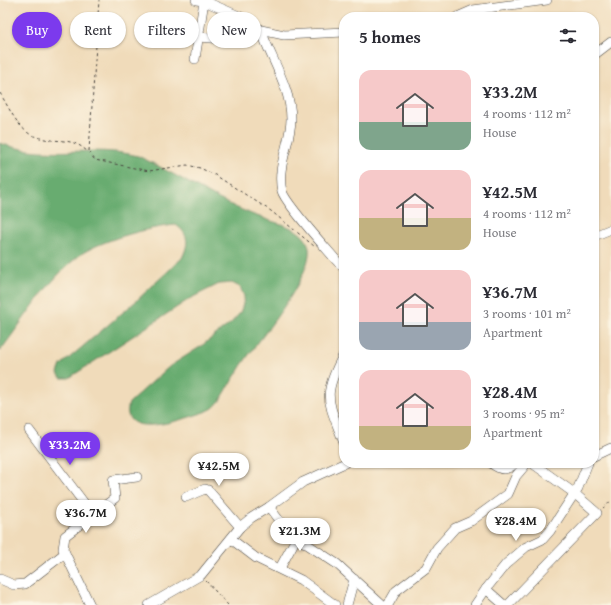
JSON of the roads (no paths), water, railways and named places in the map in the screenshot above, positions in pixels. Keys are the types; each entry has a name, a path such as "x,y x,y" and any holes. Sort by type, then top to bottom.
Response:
{"street":[{"path":"468,12 473,10 546,0"},
{"path":"199,20 200,1 229,12"},
{"path":"261,30 284,35 339,32"},
{"path":"261,30 270,55 288,95 291,119 289,136 282,165 282,192 339,263"},
{"path":"599,51 611,42"},
{"path":"195,59 197,48"},
{"path":"599,234 611,229"},
{"path":"339,364 332,377 328,395 339,429"},
{"path":"29,430 93,515"},
{"path":"599,454 611,448"},
{"path":"152,604 201,575 240,527 260,512 304,482 339,466"},
{"path":"500,468 504,470 510,468"},
{"path":"388,605 396,590 426,568 436,548 454,528 472,521 508,494 516,476 523,468"},
{"path":"508,605 597,514 574,493 539,468"},
{"path":"475,605 506,564 526,547 546,536 578,488 586,468"},
{"path":"90,605 63,549 65,536 115,498 114,480 137,477"},
{"path":"186,497 196,491 205,489 208,490 240,527"},
{"path":"269,507 281,525 337,564 382,605"},
{"path":"280,568 297,537"},
{"path":"231,539 256,558 280,568 301,580 335,605"},
{"path":"0,579 14,585 25,584 65,553"},
{"path":"347,605 354,579"},
{"path":"486,589 504,605"}]}
